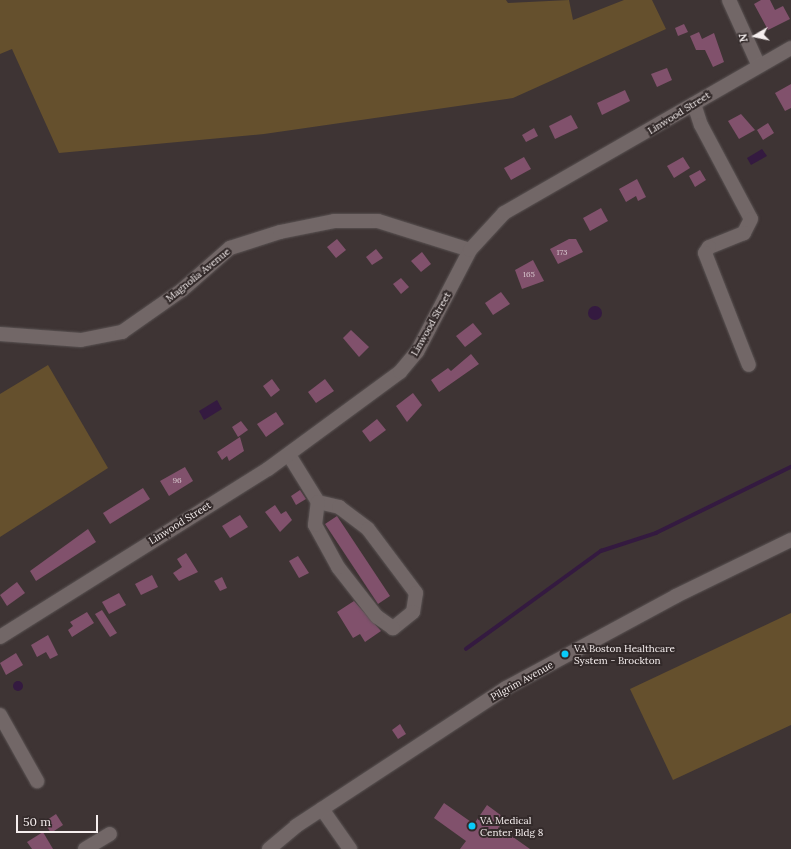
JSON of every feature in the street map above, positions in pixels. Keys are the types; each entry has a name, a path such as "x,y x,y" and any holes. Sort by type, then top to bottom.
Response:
{"street":[{"path":"729,0 759,66"},
{"name":"Linwood Street","path":"0,637 289,455 368,398 409,362 470,250 504,213 791,48"},
{"path":"694,104 701,125 751,219 744,233 709,247 705,252 749,365"},
{"name":"Magnolia Avenue","path":"0,334 81,340 122,332 182,290 230,248 280,232 334,221 378,221 470,250"},
{"path":"289,455 318,502 315,525 338,567 377,617 393,628 413,612 416,593 368,530 339,507 318,502"},
{"name":"Pilgrim Avenue","path":"269,849 322,809 506,688 688,590 791,540"},
{"path":"0,715 37,781"},
{"path":"322,809 350,849"},
{"path":"84,849 110,834"}],"shaded area":[{"path":"0,0 506,0 508,3 569,0 573,20 624,0 652,0 666,29 513,98 264,134 59,153 12,49 0,54"},
{"path":"762,149 767,156 751,165 747,158"},
{"path":"595,306 600,308 602,313 600,318 595,320 590,318 588,313 590,308"},
{"path":"48,365 108,468 0,537 0,394"},
{"path":"217,400 222,409 204,420 199,411"},
{"path":"791,613 791,725 673,780 630,689"},
{"path":"16,681 20,681 22,682 22,690 16,691 13,688 13,684"}],"building":[{"path":"761,0 770,0 775,10 783,6 790,19 768,30 754,4"},
{"path":"684,24 688,32 678,36 675,28"},
{"path":"699,32 702,39 714,33 724,62 713,67 705,50 696,50 690,36"},
{"path":"667,68 672,80 657,87 651,74"},
{"path":"791,84 791,108 785,111 775,93"},
{"path":"625,90 630,101 602,115 597,103"},
{"path":"741,114 755,130 739,139 728,121"},
{"path":"571,115 578,128 555,139 549,126"},
{"path":"768,123 774,133 763,140 757,130"},
{"path":"534,128 538,136 526,142 522,135"},
{"path":"524,157 531,169 511,180 504,168"},
{"path":"683,157 690,168 674,178 667,166"},
{"path":"700,170 706,180 695,187 689,176"},
{"path":"637,179 646,197 638,201 636,196 626,202 619,189"},
{"path":"601,208 608,221 590,231 583,218"},
{"path":"337,239 346,250 336,258 327,247"},
{"path":"569,239 576,239 583,252 558,264 550,249"},
{"path":"376,249 383,258 372,265 366,257"},
{"path":"422,252 431,264 421,272 411,261"},
{"path":"533,260 544,281 522,289 515,270"},
{"path":"401,278 409,287 401,294 393,284"},
{"path":"501,292 510,304 493,315 485,303"},
{"path":"473,323 482,334 465,347 456,336"},
{"path":"351,330 369,347 359,357 343,338"},
{"path":"471,354 479,364 439,392 431,380 448,368 451,371"},
{"path":"272,379 280,390 271,397 263,386"},
{"path":"325,379 334,391 316,403 308,392"},
{"path":"413,393 422,405 407,422 396,406"},
{"path":"276,412 284,424 266,437 257,424"},
{"path":"377,419 386,430 370,442 362,431"},
{"path":"241,421 248,430 238,437 232,427"},
{"path":"240,437 244,451 229,461 227,456 222,460 217,452"},
{"path":"185,467 193,481 169,496 160,481"},
{"path":"143,488 150,499 110,524 103,513"},
{"path":"300,490 306,499 296,505 291,496"},
{"path":"275,505 281,514 286,511 292,520 280,532 265,512"},
{"path":"240,515 248,527 230,538 222,526"},
{"path":"337,516 390,596 378,604 325,524"},
{"path":"88,529 96,542 36,581 30,571"},
{"path":"186,553 198,572 179,581 173,573 182,567 177,559"},
{"path":"298,556 309,573 299,578 289,561"},
{"path":"152,575 158,587 141,595 135,584"},
{"path":"222,577 227,588 220,591 214,581"},
{"path":"17,582 25,593 7,606 0,595"},
{"path":"119,593 126,605 109,614 102,602"},
{"path":"354,601 381,631 365,642 360,634 353,638 337,612"},
{"path":"102,610 117,633 110,637 95,614"},
{"path":"87,612 94,623 72,637 68,630 73,626 70,622"},
{"path":"48,635 58,655 50,659 46,652 37,657 31,645"},
{"path":"16,653 23,665 6,675 0,663"},
{"path":"400,724 406,734 398,739 392,730"},
{"name":"VA Medical Center Bldg 8","path":"444,803 474,824 487,805 506,819 499,827 530,849 460,849 466,841 434,818"},
{"path":"56,814 63,825 51,833 44,822"},
{"path":"43,832 53,849 32,849 27,842"}],"waterway":[{"path":"466,649 601,551 656,533 791,467"}],"place":[{"name":"VA Boston Healthcare System - Brockton","path":"565,654"},
{"name":"VA Medical Center Bldg 8","path":"472,826"}]}
